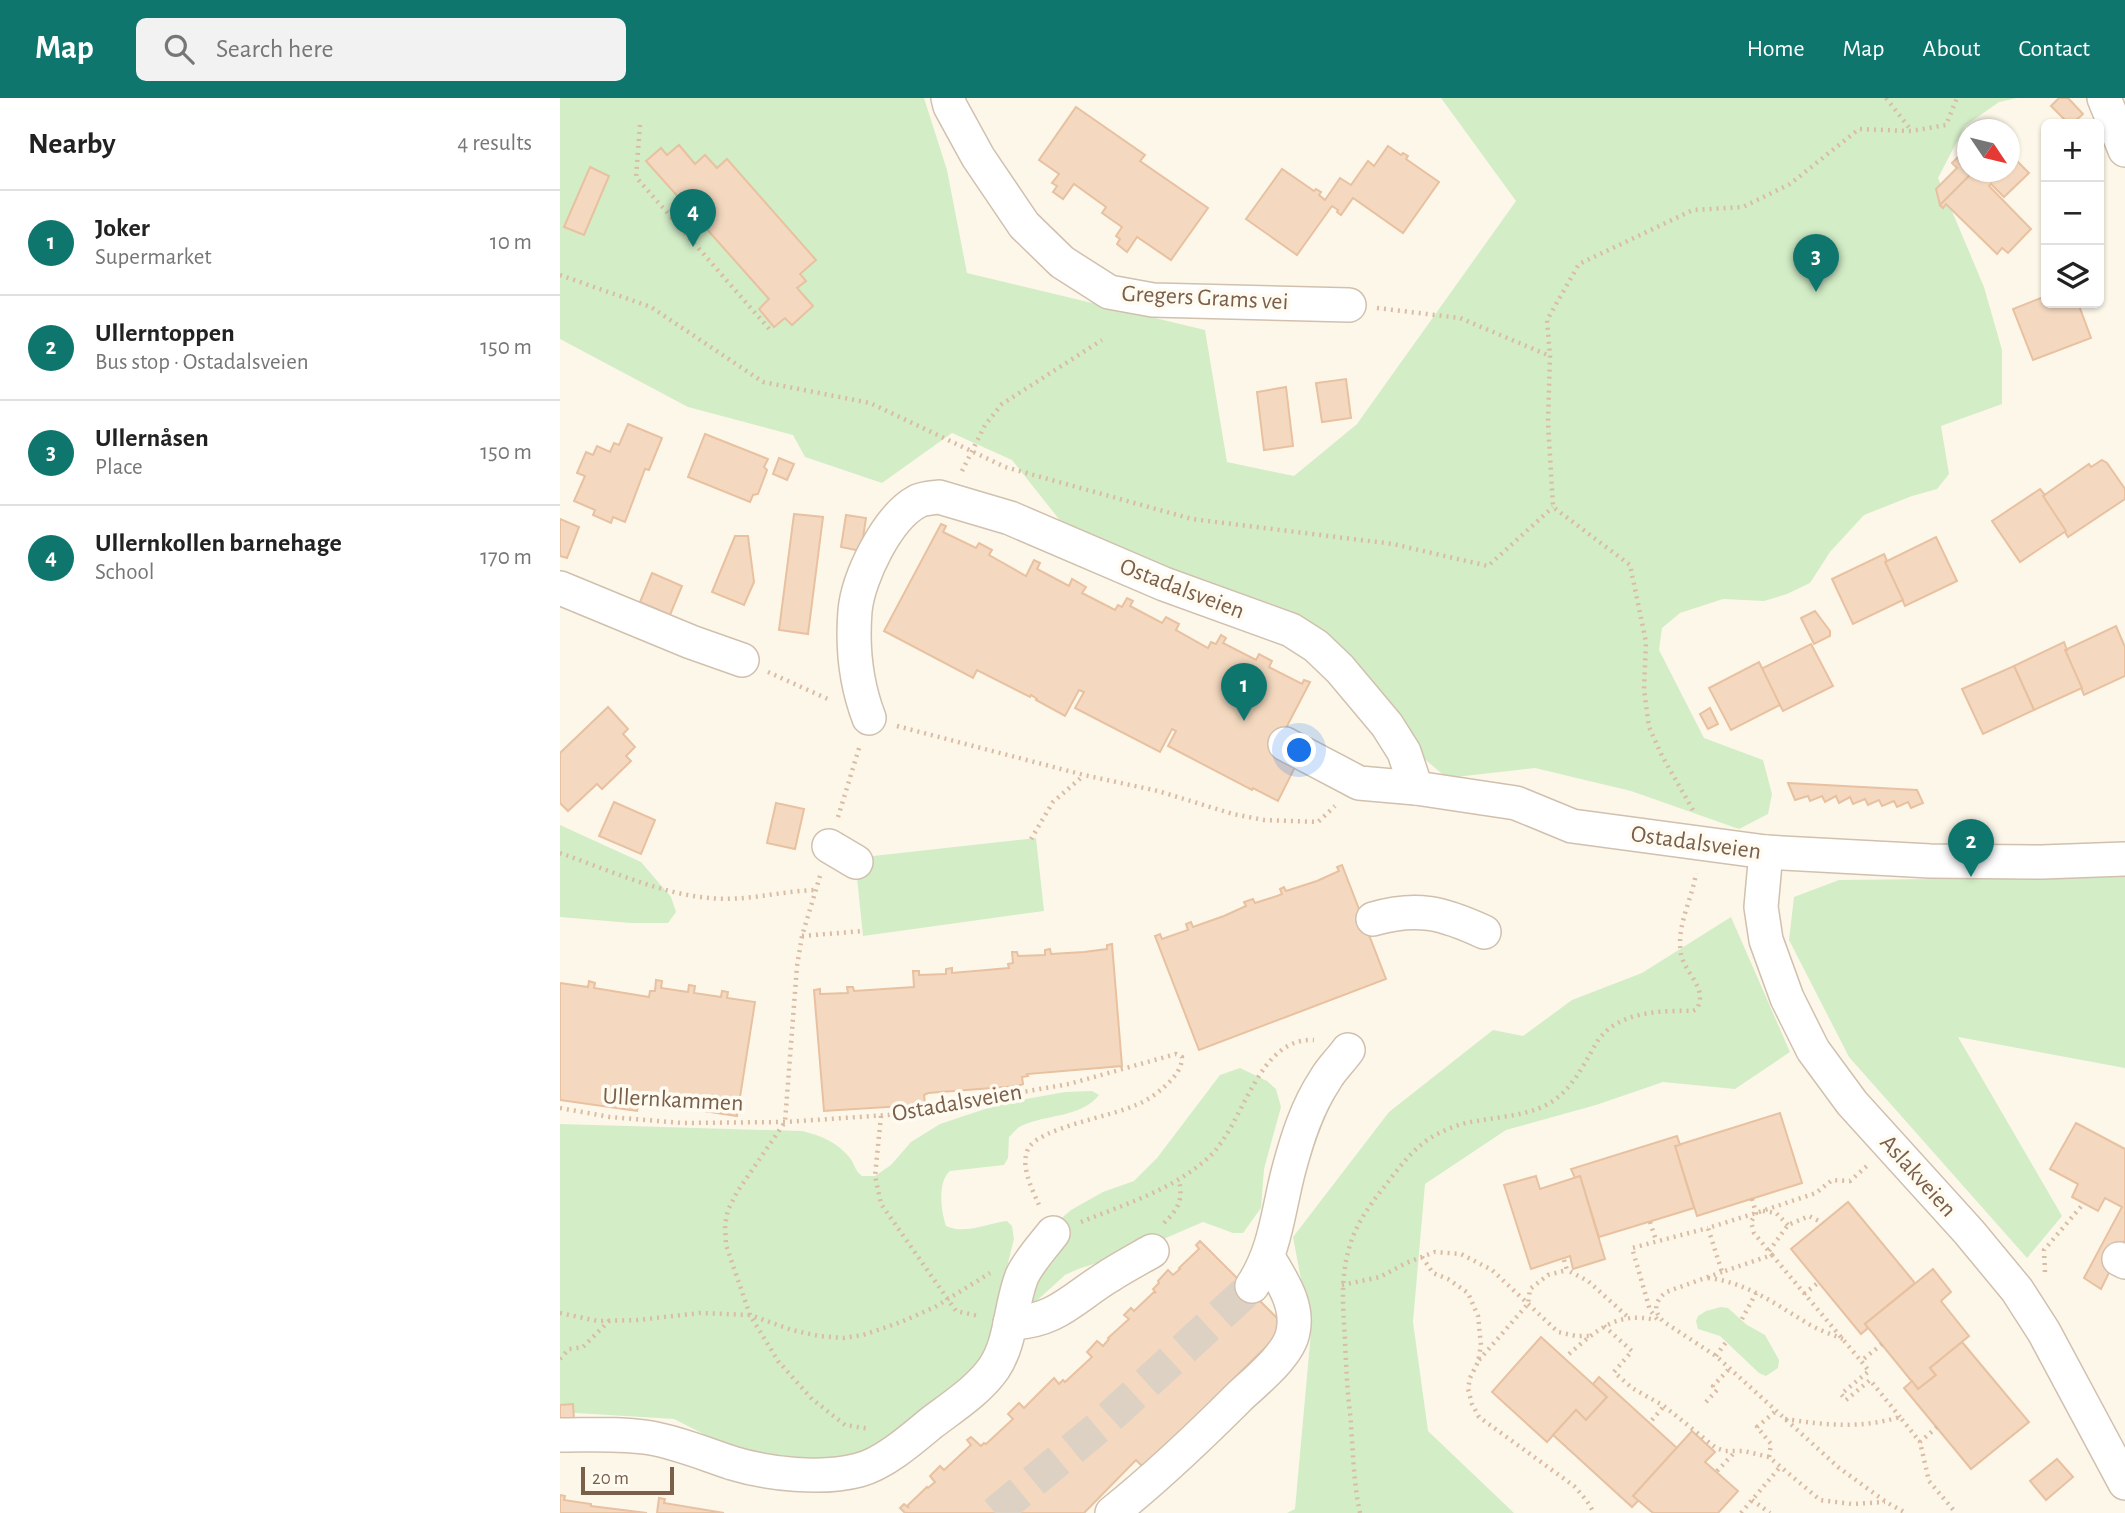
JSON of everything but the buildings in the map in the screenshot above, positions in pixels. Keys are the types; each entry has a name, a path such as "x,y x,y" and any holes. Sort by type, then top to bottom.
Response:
{"street":[{"name":"Gregers Grams vei","path":"948,98 978,157 1024,225 1062,262 1109,292 1153,300 1349,305"},
{"path":"2104,98 2125,150"},
{"name":"Ostadalsveien","path":"869,718 857,681 855,649 855,609 862,583 887,531 902,513 916,502 939,497 1010,519 1164,584 1291,630 1316,646 1340,669 1387,724 1404,752 1416,788 1516,803 1573,826 1766,852 1984,862 2125,859"},
{"path":"560,588 742,660"},
{"path":"1285,744 1359,783 1416,788"},
{"name":"Aslakveien","path":"1766,852 1761,907 1766,940 1787,998 1808,1042 1852,1103 1976,1240 2017,1290 2122,1469"},
{"path":"1373,919 1392,913 1429,912 1463,922 1484,932"},
{"path":"1252,1286 1268,1257 1275,1235 1297,1139 1325,1079 1348,1050"},
{"path":"560,1435 650,1438 690,1447 734,1464 774,1472 810,1475 860,1470 915,1436 987,1377 1004,1347 1023,1274 1053,1233"},
{"path":"1010,1323 1027,1322 1058,1312 1108,1276 1152,1251"},
{"path":"1112,1513 1190,1446 1287,1347 1293,1334 1293,1306 1268,1257"}],"path":[{"path":"1886,98 1912,131"},
{"path":"1360,1513 1348,1392 1342,1285 1350,1244 1363,1215 1408,1156 1429,1139 1448,1129 1474,1121 1535,1110 1551,1102 1574,1080 1606,1030 1616,1024 1652,1013 1693,1011 1701,1001 1700,993 1681,957 1679,936 1694,885 1701,844 1699,825 1649,727 1644,690 1646,642 1630,565 1553,506 1548,422 1550,356 1547,320 1579,264 1693,210 1743,207 1790,184 1859,129 1912,131 1946,125 1957,98"},
{"path":"640,125 636,177 771,331"},
{"path":"560,275 651,307 763,382 870,403 1005,467 1192,519 1393,544 1488,566 1553,506"},
{"path":"1349,305 1460,318 1550,356"},
{"path":"961,502 958,479 985,425 1002,404 1102,340"},
{"path":"742,660 869,718 1084,775 1158,791 1233,814 1264,820 1318,822 1359,783"},
{"path":"869,718 842,854 816,890 802,936 797,966 785,1122 737,1192 724,1225 726,1245 750,1315 778,1361 813,1399 845,1425 915,1436"},
{"path":"1031,839 1053,803 1084,775"},
{"path":"560,853 663,889 709,898 729,899 816,890"},
{"path":"802,936 863,931"},
{"path":"1053,1233 1164,1189 1211,1156 1273,1056 1306,1040 1322,1041 1348,1050"},
{"name":"Ostadalsveien","path":"785,1122 917,1113 1069,1084 1176,1055 1182,1057 1181,1066 1172,1081 1154,1096 1135,1106 1049,1133 1032,1143 1027,1150 1025,1165 1032,1190 1053,1233"},
{"name":"Ullernkammen","path":"560,1108 610,1117 682,1123 785,1122"},
{"path":"881,1116 875,1176 881,1204 956,1311 1010,1323"},
{"path":"1870,1164 1850,1181 1832,1180 1816,1193 1708,1228 1632,1248 1651,1314 1716,1356 1838,1467 1906,1513"},
{"path":"1152,1251 1151,1241 1180,1203 1182,1195 1179,1180"},
{"path":"1752,1199 1756,1213 1751,1222 1754,1233 1869,1371 1841,1394 1846,1400 1870,1380 1920,1442 1929,1481 1956,1513"},
{"path":"2045,1274 2044,1250 2084,1203"},
{"path":"1762,1211 1776,1213 1788,1225"},
{"path":"1664,1322 1657,1316 1656,1305 1658,1298 1665,1292 1770,1253 1788,1225 1809,1216 1823,1223"},
{"path":"1650,1222 1656,1240"},
{"path":"1708,1228 1722,1272"},
{"path":"1342,1285 1380,1277 1435,1252 1461,1254 1492,1270 1558,1332 1590,1336"},
{"path":"1422,1257 1433,1273 1448,1279 1468,1293 1478,1316 1481,1345 1478,1362"},
{"path":"1564,1260 1567,1269 1588,1281 1629,1318"},
{"path":"1567,1269 1548,1275 1530,1289 1528,1304 1478,1362 1468,1389 1479,1417 1574,1486 1594,1513"},
{"path":"560,1313 598,1321 638,1320 700,1313 750,1315 792,1330 844,1338 863,1335 935,1307 994,1270"},
{"path":"1705,1278 1721,1279 1746,1287 1810,1325 1843,1339"},
{"path":"1804,1294 1819,1282"},
{"path":"1742,1319 1756,1293"},
{"path":"1569,1354 1604,1326 1618,1320 1639,1318 1664,1322"},
{"path":"560,1359 569,1349 583,1347 610,1320"},
{"path":"1604,1326 1632,1351 1614,1371 1632,1388 1664,1406 1716,1448 1769,1457 1821,1500 1852,1504 1886,1502"},
{"path":"1716,1356 1726,1342"},
{"path":"1861,1361 1882,1344"},
{"path":"1706,1402 1717,1390 1713,1386 1729,1368"},
{"path":"1652,1420 1664,1406"},
{"path":"1769,1457 1771,1444 1757,1427 1776,1411"},
{"path":"1784,1419 1854,1426 1900,1418"},
{"path":"1920,1442 1937,1427"},
{"path":"1717,1471 1735,1452"},
{"path":"1741,1513 1780,1467"},
{"path":"1752,1500 1770,1513"}],"green space":[{"path":"560,98 924,98 947,170 967,273 1205,330 1227,462 1294,476 1357,424 1516,201 1441,98 2017,98 1999,102 1975,119 1957,119 1957,141 1938,178 1984,287 2002,350 2002,404 1941,426 1949,474 1937,489 1864,515 1830,552 1810,583 1764,601 1723,599 1680,613 1662,628 1659,650 1704,738 1763,760 1772,794 1768,814 1739,829 1631,791 1535,768 1447,778 1421,756 1394,714 1333,639 1306,620 1169,574 1066,528 1012,460 952,433 882,483 805,457 793,435 688,407 560,339"},
{"path":"560,825 641,862 671,897 676,912 668,923 560,917"},
{"path":"1036,838 1044,911 863,936 855,858"},
{"path":"2125,877 2125,1068 1958,1037 2062,1216 2027,1258 1849,1057 1789,940 1794,897 1839,880"},
{"path":"1731,917 1790,1052 1735,1089 1663,1082 1596,1105 1506,1130 1425,1184 1413,1322 1428,1431 1514,1513 1287,1513 1295,1509 1311,1332 1293,1237 1389,1112 1493,1030 1523,1036 1572,1000 1642,973"},
{"path":"1240,1068 1267,1081 1276,1089 1281,1107 1264,1169 1261,1208 1243,1233 1233,1233 1203,1222 1138,1250 1065,1275 1031,1306 1034,1281 1056,1223 1071,1210 1103,1192 1134,1181 1157,1158 1220,1075"},
{"path":"1092,1091 1099,1095 1083,1108 1018,1128 1009,1137 1008,1158 1004,1165 950,1171 946,1176 941,1197 946,1226 969,1229 1007,1221 1012,1226 1014,1239 990,1334 975,1374 889,1445 826,1462 776,1459 737,1451 674,1419 560,1412 560,1124 802,1131 823,1138 840,1148 862,1176 875,1176 891,1165 911,1142 940,1124 1003,1103 1065,1092"},
{"path":"1721,1307 1728,1308 1747,1325 1765,1335 1779,1360 1778,1368 1766,1376 1759,1373 1720,1336 1698,1329 1698,1316"}],"tunnel":[{"path":"995,1513 1100,1426 1252,1286"}],"place":[{"name":"Ullernkollen barnehage","path":"693,247"},
{"name":"Ullernåsen","path":"1816,292"},
{"name":"Joker","path":"1244,721"},
{"name":"Ullerntoppen","path":"1971,877"}]}
